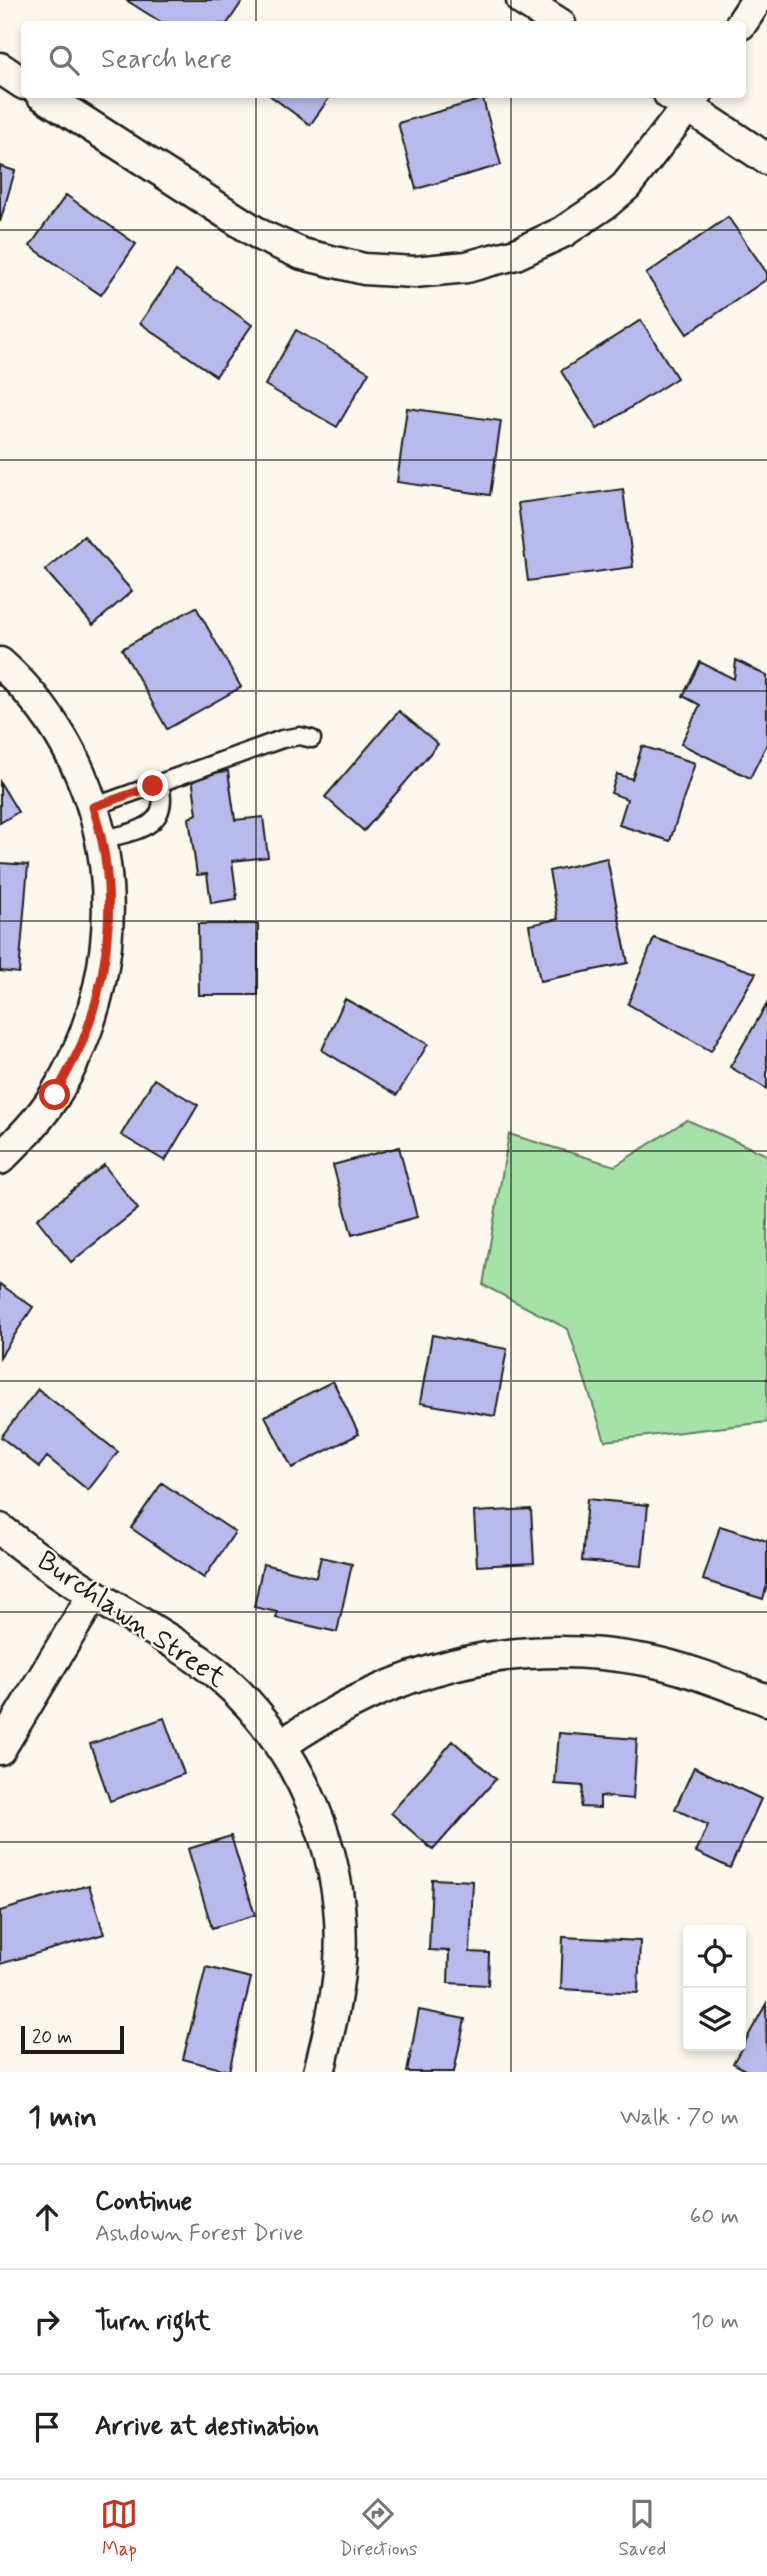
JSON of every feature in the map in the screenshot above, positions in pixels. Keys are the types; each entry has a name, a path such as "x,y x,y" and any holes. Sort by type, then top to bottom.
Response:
{"street":[{"path":"522,0 555,21"},
{"path":"743,21 757,0"},
{"path":"0,68 21,82"},
{"path":"47,98 262,236 302,254 364,269 414,272 480,264 516,254 563,232 626,186 685,99 767,159"},
{"path":"0,663 21,682 59,734 83,779 102,840 108,887 108,939 99,991 81,1044 55,1095 25,1135 0,1159"},
{"name":"Burchlawn Street","path":"0,1529 93,1595 180,1647 221,1678 253,1710 281,1746 315,1810 332,1861 339,1911 340,1962 332,2021 319,2072"},
{"path":"0,1749 93,1595"},
{"path":"281,1746 318,1720 372,1692 431,1670 522,1653 584,1652 646,1660 767,1700"}],"lane":[{"path":"93,807 282,738 300,736 312,739"},
{"path":"102,840 141,829 156,820 162,807 163,794 160,784"}],"green space":[{"path":"687,1120 767,1155 767,1422 605,1441 568,1329 483,1285 509,1134 615,1166"}],"building":[{"path":"126,0 243,0 229,21 159,21"},
{"path":"273,98 329,98 310,125"},
{"path":"483,99 501,165 416,189 398,123"},
{"path":"0,166 15,171 0,222"},
{"path":"66,195 136,244 101,295 30,246"},
{"path":"728,217 767,273 767,279 687,334 646,274"},
{"path":"176,271 252,325 216,376 140,323"},
{"path":"641,320 677,378 597,429 561,371"},
{"path":"296,330 369,372 337,427 265,385"},
{"path":"407,408 501,421 490,495 397,482"},
{"path":"623,489 633,567 528,581 518,503"},
{"path":"84,536 132,591 93,625 45,570"},
{"path":"196,607 241,687 167,729 122,649"},
{"path":"736,660 767,676 767,744 750,778 681,744 700,705 683,696 700,662 734,679"},
{"path":"399,711 438,744 364,831 325,797"},
{"path":"642,746 695,763 670,841 619,825 627,799 611,793 617,774 632,779"},
{"path":"228,771 235,820 263,817 268,857 232,861 237,899 211,903 207,874 197,875 189,818 197,814 192,776"},
{"path":"0,782 18,812 0,823"},
{"path":"607,858 628,963 540,981 529,925 558,919 549,871"},
{"path":"0,863 28,865 19,973 0,971"},
{"path":"198,924 258,924 258,995 199,995"},
{"path":"654,938 756,973 711,1051 628,1004"},
{"path":"345,999 428,1044 397,1095 322,1050"},
{"path":"767,1004 767,1089 730,1067"},
{"path":"154,1079 198,1105 165,1161 121,1135"},
{"path":"399,1147 417,1217 352,1235 333,1165"},
{"path":"104,1165 138,1209 71,1262 37,1219"},
{"path":"0,1284 33,1307 0,1357"},
{"path":"432,1335 507,1349 495,1416 420,1403"},
{"path":"333,1381 359,1434 292,1468 265,1416"},
{"path":"38,1389 118,1452 88,1490 47,1457 39,1467 1,1437"},
{"path":"162,1483 235,1532 204,1578 131,1528"},
{"path":"587,1499 648,1505 642,1566 582,1561"},
{"path":"531,1509 534,1563 477,1566 474,1512"},
{"path":"720,1526 767,1541 767,1585 763,1599 703,1580"},
{"path":"321,1557 352,1564 337,1632 276,1618 277,1612 254,1607 263,1564 316,1577"},
{"path":"164,1718 184,1774 110,1801 90,1744"},
{"path":"559,1733 637,1739 633,1799 600,1796 600,1808 581,1807 583,1786 555,1784"},
{"path":"453,1741 496,1779 433,1850 391,1813"},
{"path":"694,1767 761,1799 730,1868 696,1852 708,1825 675,1809"},
{"path":"231,1836 255,1915 212,1928 188,1849"},
{"path":"432,1879 473,1881 470,1952 489,1953 488,1985 448,1983 449,1951 429,1950"},
{"path":"89,1885 104,1934 0,1964 0,1911"},
{"path":"563,1937 640,1941 638,1993 561,1989"},
{"path":"206,1967 251,1978 229,2071 183,2059"},
{"path":"766,2004 767,2072 749,2072 733,2063 740,2051 746,2051 746,2040"},
{"path":"419,2010 465,2019 454,2072 407,2072"}],"route":[{"path":"55,1095 81,1044 99,991 108,939 108,887 100,830 93,807 153,786"}]}
